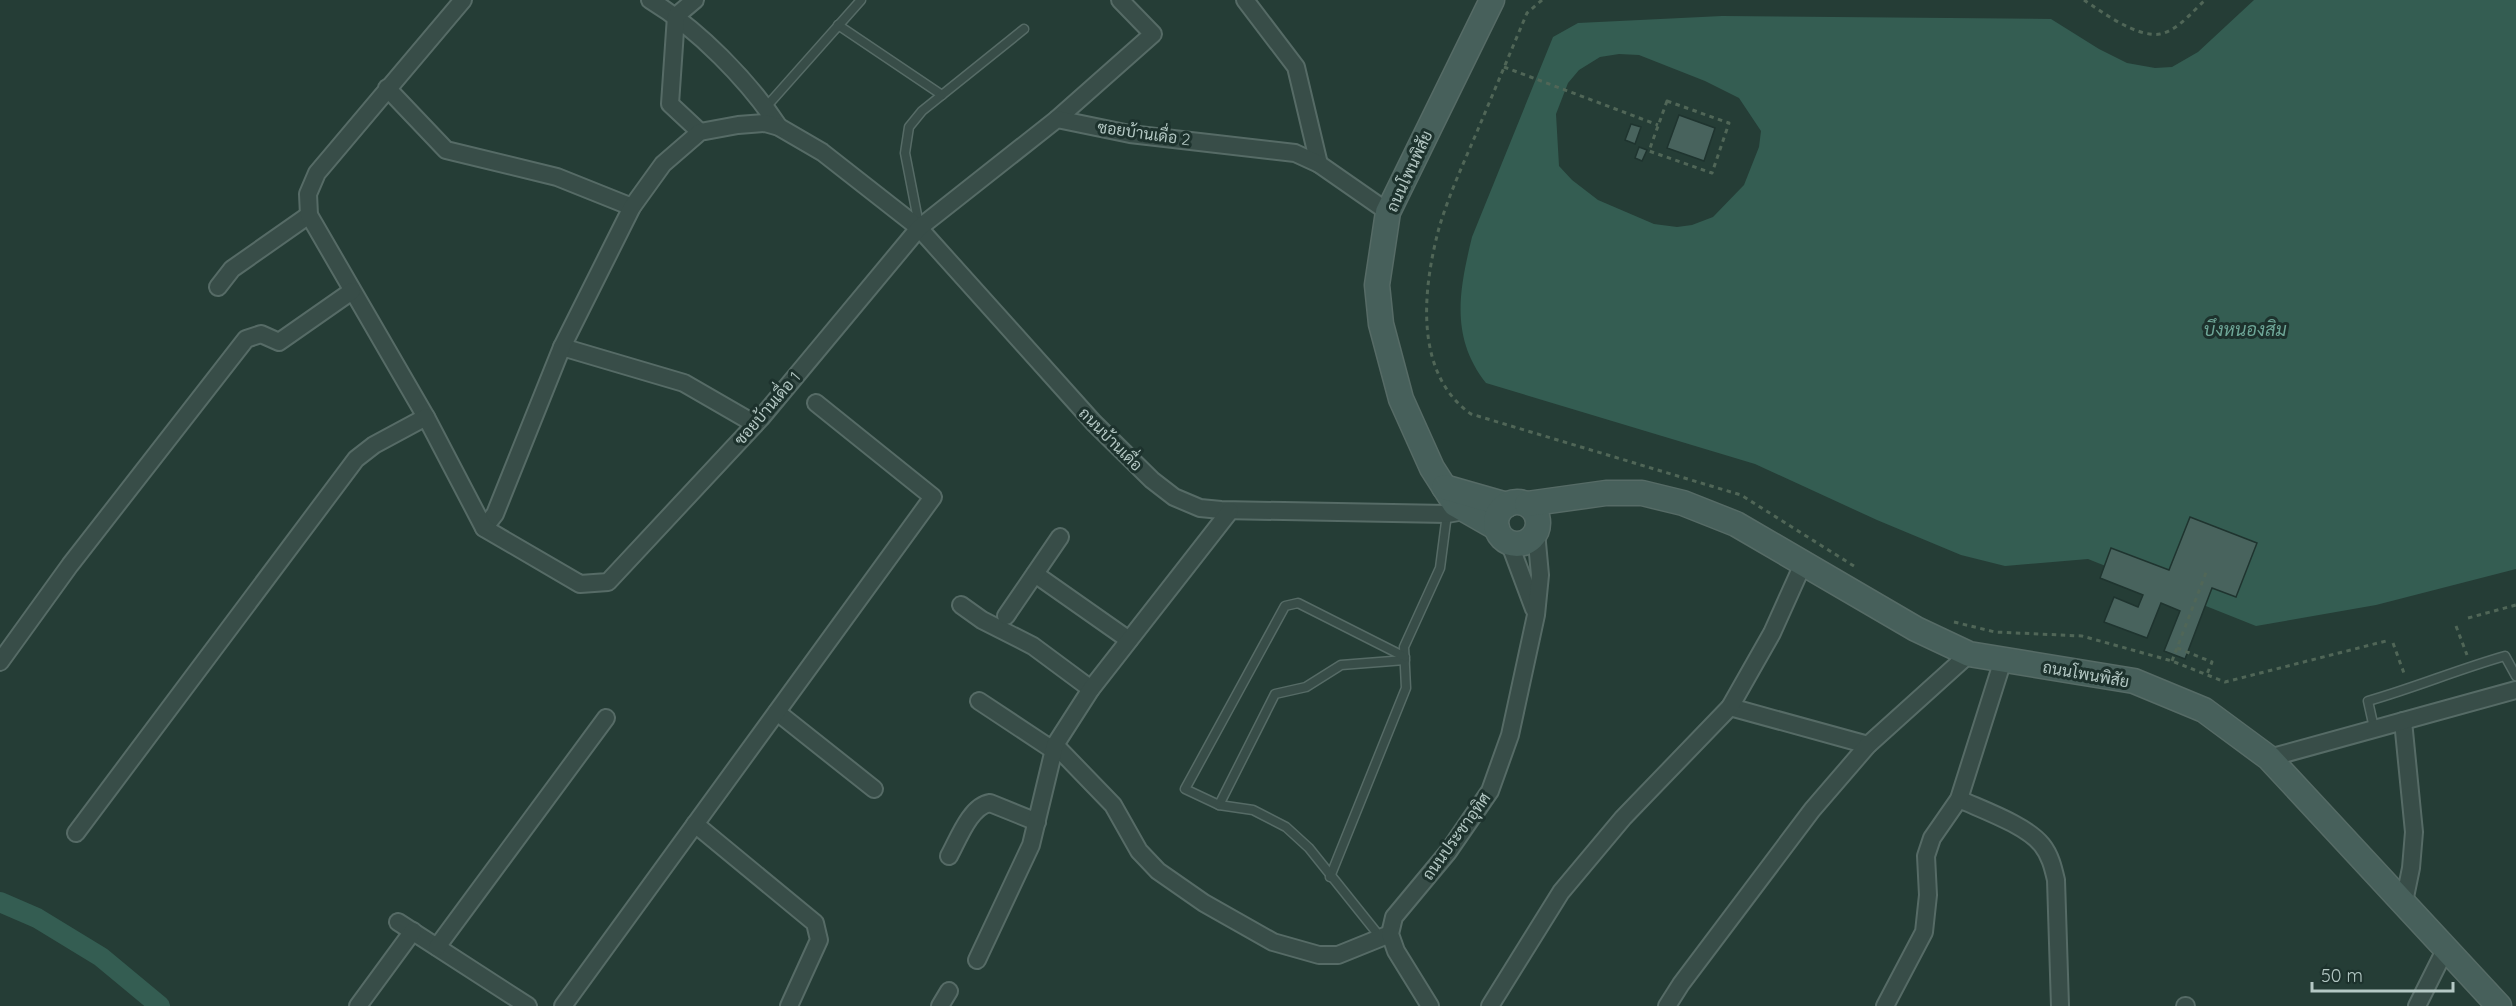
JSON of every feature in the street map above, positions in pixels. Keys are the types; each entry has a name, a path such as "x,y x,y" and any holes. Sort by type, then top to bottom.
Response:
{"street":[{"path":"464,0 317,173 308,194 309,215 426,417 484,528 495,514 562,347 632,207 663,164 700,132 747,124 765,123 779,127"},
{"path":"650,0 676,16 739,76 766,107 779,127"},
{"path":"694,0 676,16 669,104 700,132"},
{"path":"919,228 1057,119 1154,34 1120,0"},
{"path":"1245,0 1296,67 1319,164"},
{"name":"ถนนโพนพิสัย","path":"1456,513 1455,504 1432,468 1401,399 1381,324 1377,285 1388,212 1492,0"},
{"path":"387,88 446,150 557,177 632,207"},
{"name":"ซอยบ้านเดื่อ 2","path":"1057,119 1130,134 1280,150 1319,164 1388,212"},
{"name":"ถนนบ้านเดื่อ","path":"779,127 822,152 919,228 1094,423 1152,480 1174,497 1200,508 1230,511 1456,513 1508,503"},
{"path":"218,287 232,269 309,215"},
{"name":"ซอยบ้านเดื่อ 1","path":"484,528 580,584 608,582 755,424 919,228"},
{"path":"0,662 70,565 246,339 261,334 279,342 352,291"},
{"path":"562,347 684,383 755,424"},
{"path":"563,1006 933,497 816,403"},
{"path":"76,833 356,459 374,445 426,417"},
{"path":"1444,487 1508,503 1536,514 1537,529"},
{"name":"ถนนโพนพิสัย","path":"1508,503 1584,495 1642,493 1683,503 1736,524 1916,629 1969,654 2134,681 2204,710 2269,758 2499,1006"},
{"path":"1456,513 1521,543 1532,537 1537,529 1584,495"},
{"path":"1508,503 1498,516 1503,535 1536,615"},
{"path":"977,960 1031,845 1054,747 1091,688 1230,511"},
{"name":"ถนนประชาอุทิศ","path":"1385,936 1394,917 1448,852 1490,790 1510,735 1536,615 1540,575 1537,529"},
{"path":"1006,616 1060,537"},
{"path":"1490,1006 1561,892 1623,818 1730,707 1772,633 1803,564"},
{"path":"1035,574 1129,640"},
{"path":"961,605 982,620 1033,646 1091,688"},
{"path":"1667,1006 1681,984 1812,810 1868,745 1969,654"},
{"path":"1885,1006 1924,932 1928,895 1926,856 1932,838 1959,799 2003,660"},
{"path":"2269,758 2516,690"},
{"path":"979,701 1054,747 1113,805 1139,851 1158,871 1204,903 1273,942 1319,955 1338,955 1385,936 1430,1006"},
{"path":"1730,707 1868,745"},
{"path":"777,712 874,789"},
{"path":"436,947 606,718"},
{"path":"2403,721 2414,832 2411,868 2404,902"},
{"path":"1959,799 2025,831 2041,844 2051,860 2056,880 2060,1006"},
{"path":"949,856 974,814 985,804 990,803 1037,822"},
{"path":"695,824 815,922 819,940 789,1006"},
{"path":"398,922 528,1006"},
{"path":"358,1006 413,932"},
{"path":"2417,1006 2446,948"},
{"path":"940,1006 949,990"}],"lane":[{"path":"766,107 861,0"},
{"path":"838,25 942,95"},
{"path":"919,228 905,153 909,127 922,111 1024,29"},
{"path":"1330,877 1404,694 1407,675 1405,658 1407,637 1440,568 1456,513"},
{"path":"1385,936 1330,877 1309,848 1286,827 1253,810 1219,805 1185,789 1285,606 1298,603 1405,658"},
{"path":"2374,728 2367,701 2410,689 2470,666 2505,656 2516,676"},
{"path":"1219,805 1275,694 1306,687 1341,665 1405,658"}],"path":[{"path":"1542,0 1527,13 1447,205 1431,266 1427,315 1435,371 1461,407 1471,414 1740,495 1866,573"},
{"path":"2084,0 2138,31 2157,34 2162,34 2178,24 2205,0"},
{"path":"1504,67 1658,125"},
{"path":"1667,101 1729,123 1712,173 1649,151 1658,125 1667,101"},
{"path":"2172,661 2207,570"},
{"path":"2468,618 2516,605"},
{"path":"1949,621 1995,632 2082,636 2172,661 2225,681 2386,641"},
{"path":"2456,626 2470,666"},
{"path":"2392,643 2410,689"},
{"path":"2177,648 2212,662 2207,674"}],"water":[{"name":"บึงหนองสิม","path":"2254,0 2516,0 2516,569 2376,605 2256,626 2088,559 2005,566 1961,555 1877,520 1755,464 1486,383 1467,348 1462,331 1461,295 1472,237 1553,37 1578,23 1722,16 2051,19 2099,49 2127,63 2155,68 2172,67 2198,52","holes":["1619,54 1639,55 1705,81 1739,98 1761,131 1759,147 1744,185 1713,217 1692,225 1677,227 1654,224 1598,200 1572,180 1559,166 1556,114 1568,83 1579,70 1600,57"]}],"building":[{"path":"1679,115 1715,128 1704,161 1667,148"},
{"path":"1631,124 1641,127 1635,144 1625,140"},
{"path":"1639,147 1647,150 1642,161 1635,158"},
{"path":"2190,517 2257,543 2236,597 2212,588 2185,659 2164,651 2180,611 2161,603 2147,638 2104,622 2114,597 2138,607 2143,595 2100,578 2111,548 2169,570"}],"waterway":[{"path":"0,902 37,918 101,957 160,1006"}]}
